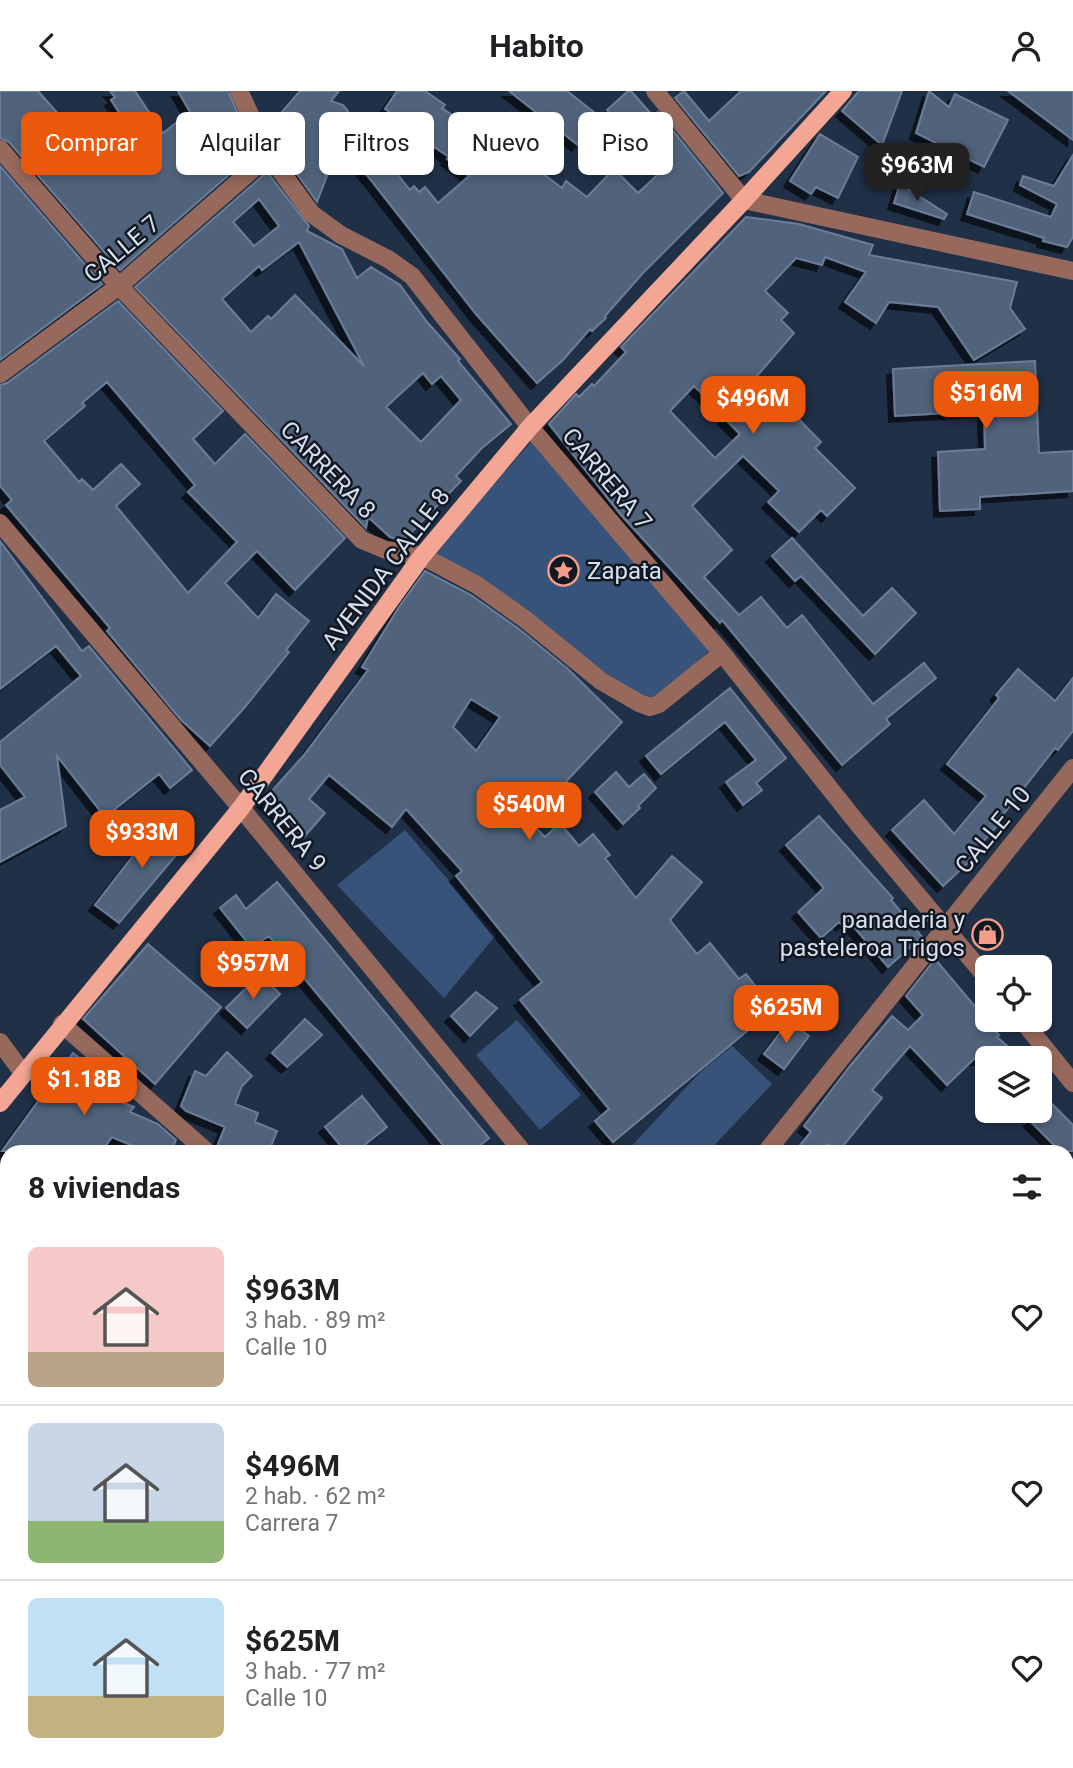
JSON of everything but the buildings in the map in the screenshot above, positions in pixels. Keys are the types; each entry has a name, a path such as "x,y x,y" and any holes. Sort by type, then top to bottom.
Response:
{"main road":[{"name":"AVENIDA CALLE 8","path":"0,1103 241,808 422,556 530,427 843,91"}],"street":[{"name":"CARRERA 7","path":"239,91 249,112"},
{"path":"655,91 744,200 1073,271"},
{"name":"CARRERA 8","path":"0,149 118,286 362,540 386,550 422,556 477,585 526,620 601,681 650,707 659,704 722,653"},
{"name":"CALLE 7","path":"0,374 118,286 246,175"},
{"name":"CARRERA 7","path":"284,175 312,214 341,235 388,259 412,276 530,427 722,653 858,824 975,963"},
{"name":"CARRERA 9","path":"0,523 241,808 505,1144"},
{"name":"CALLE 10","path":"772,1145 1073,768"},
{"path":"62,1024 199,1145"},
{"path":"1032,1032 1073,1083"},
{"path":"0,1042 23,1073"}],"shaded area":[{"path":"538,434 712,648 651,704 432,555"},
{"path":"405,830 496,935 444,998 337,885"},
{"path":"517,1020 581,1095 540,1130 476,1055"},
{"path":"728,1042 772,1084 715,1145 633,1145"}],"place":[{"name":"Zapata","path":"564,571"},
{"name":"panaderia y pasteleroa Trigos","path":"988,934"}]}
